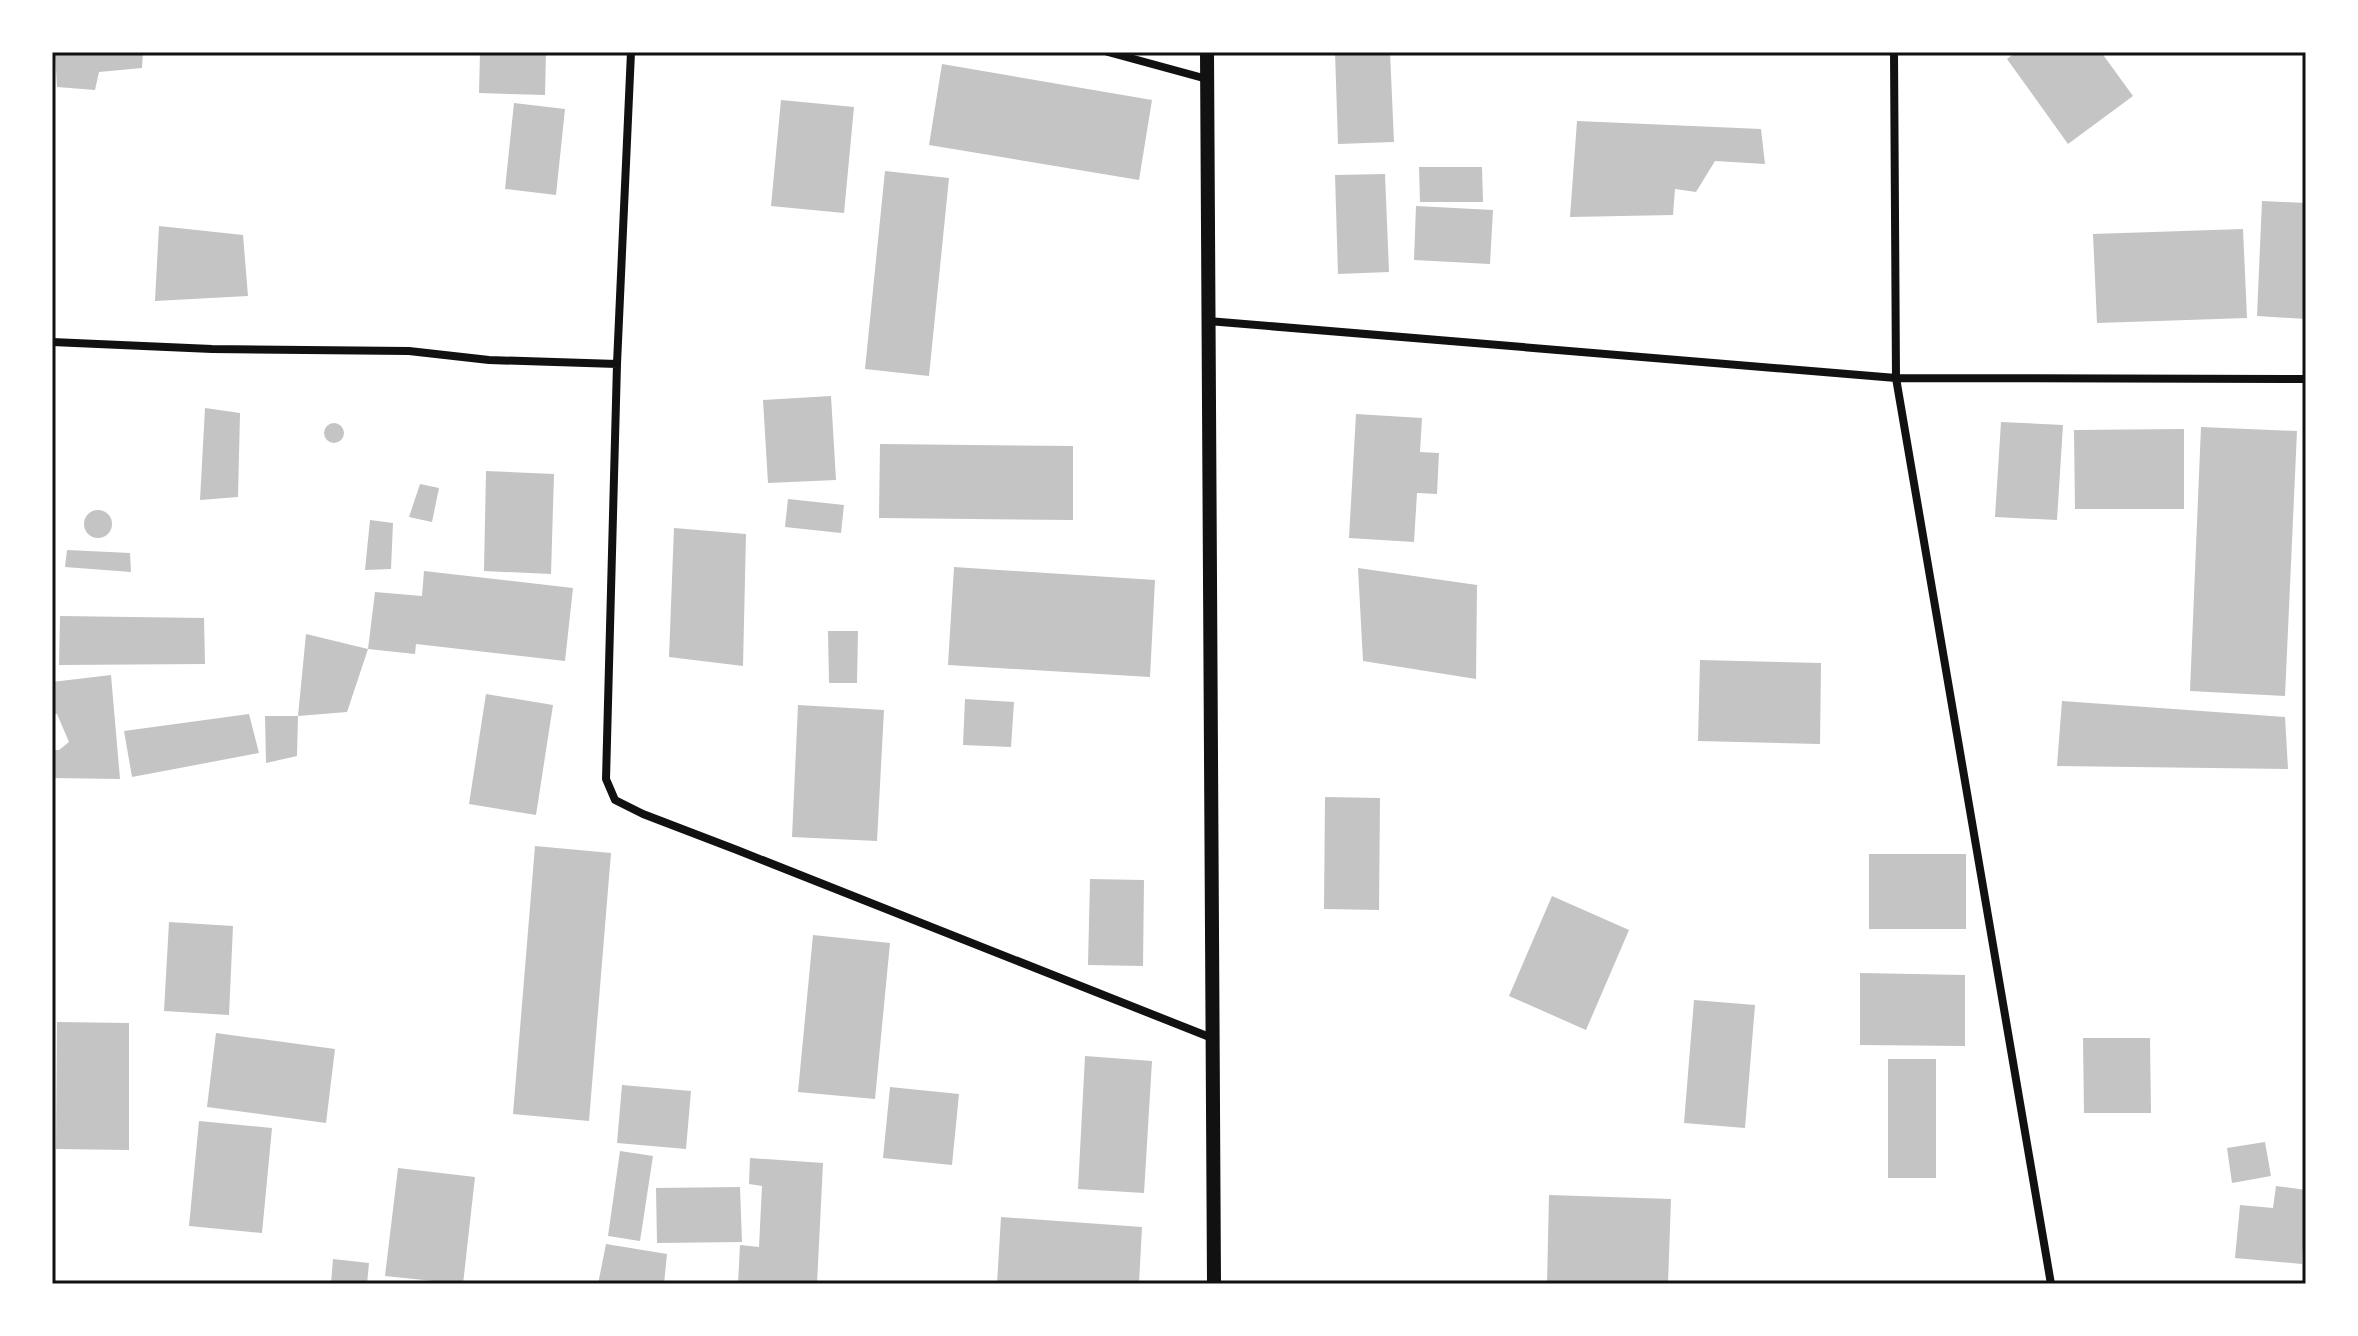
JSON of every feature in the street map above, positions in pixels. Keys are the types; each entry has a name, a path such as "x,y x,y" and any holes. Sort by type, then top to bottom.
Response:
{"street":[{"path":"631,52 617,364 606,779 615,800 643,814 1212,1038"},
{"path":"1108,52 1207,79"},
{"path":"1207,52 1214,1284"},
{"path":"1894,52 1896,378 2051,1284"},
{"path":"1208,321 1896,378 2306,379"},
{"path":"52,342 212,349 409,351 489,360 617,364"}],"building":[{"path":"55,52 143,52 142,68 99,72 95,90 57,87"},
{"path":"480,52 546,52 545,95 479,93"},
{"path":"1335,52 1390,52 1394,142 1338,144"},
{"path":"2016,52 2101,52 2133,96 2068,144 2007,59"},
{"path":"942,64 1152,100 1139,180 929,145"},
{"path":"781,100 854,107 844,213 771,206"},
{"path":"514,103 565,109 556,195 505,189"},
{"path":"1577,121 1761,129 1765,164 1715,161 1696,192 1675,189 1673,215 1570,217"},
{"path":"1419,167 1482,167 1483,202 1420,202"},
{"path":"885,171 949,178 929,376 865,369"},
{"path":"1385,174 1389,272 1338,274 1335,175"},
{"path":"2262,201 2306,203 2306,319 2257,316"},
{"path":"1416,206 1493,210 1490,264 1414,260"},
{"path":"159,226 243,235 248,296 155,301"},
{"path":"2243,229 2247,318 2097,323 2093,234"},
{"path":"831,396 836,480 768,483 763,400"},
{"path":"205,408 240,413 238,497 200,500"},
{"path":"1356,414 1422,418 1420,452 1439,453 1437,494 1417,493 1414,542 1349,538"},
{"path":"2001,422 2063,425 2057,520 1995,517"},
{"path":"334,423 341,426 344,433 341,440 334,443 327,440 324,433 327,426"},
{"path":"2201,427 2297,431 2285,696 2190,691"},
{"path":"2184,429 2184,509 2075,509 2074,430"},
{"path":"880,444 1073,446 1073,520 879,518"},
{"path":"486,471 554,474 551,574 484,571"},
{"path":"420,484 439,488 432,522 409,517"},
{"path":"788,499 844,505 841,533 785,527"},
{"path":"98,510 108,514 112,524 108,534 98,538 88,534 84,524 88,514"},
{"path":"370,520 393,523 391,569 365,570"},
{"path":"674,528 746,534 743,666 669,657"},
{"path":"67,550 130,553 131,572 65,567"},
{"path":"954,567 1155,580 1150,677 948,665"},
{"path":"1358,568 1477,585 1476,679 1363,661"},
{"path":"424,571 573,588 565,661 416,644 415,654 368,649 375,592 422,596"},
{"path":"60,616 204,618 205,664 59,665"},
{"path":"828,631 858,631 857,683 829,683"},
{"path":"306,634 368,649 347,712 298,716"},
{"path":"1700,660 1821,663 1820,744 1698,741"},
{"path":"111,675 120,779 52,778 52,750 59,750 69,742 57,714 52,714 52,682"},
{"path":"486,694 553,705 536,815 469,804"},
{"path":"965,699 1014,702 1011,747 963,745"},
{"path":"2062,701 2285,717 2288,769 2057,766"},
{"path":"798,705 884,710 877,841 792,837"},
{"path":"249,714 259,753 132,777 124,731"},
{"path":"265,716 298,716 297,756 266,763"},
{"path":"1325,797 1380,798 1379,910 1324,909"},
{"path":"535,846 611,853 589,1121 513,1114"},
{"path":"1869,854 1966,854 1966,929 1869,929"},
{"path":"1090,879 1144,880 1143,966 1088,965"},
{"path":"1552,896 1629,930 1586,1030 1509,996"},
{"path":"169,922 233,926 229,1015 164,1011"},
{"path":"813,935 890,943 875,1099 798,1092"},
{"path":"1860,973 1965,975 1965,1046 1860,1045"},
{"path":"1694,1000 1755,1005 1745,1128 1684,1123"},
{"path":"57,1022 129,1023 129,1150 56,1149"},
{"path":"216,1033 335,1049 326,1123 207,1107"},
{"path":"2083,1038 2150,1038 2151,1113 2084,1113"},
{"path":"1085,1056 1152,1061 1144,1193 1078,1189"},
{"path":"1888,1059 1936,1059 1936,1178 1888,1178"},
{"path":"622,1085 691,1091 686,1149 617,1143"},
{"path":"890,1087 959,1094 952,1165 883,1158"},
{"path":"199,1121 272,1128 262,1233 189,1226"},
{"path":"2265,1142 2271,1176 2232,1183 2227,1148"},
{"path":"620,1151 653,1156 640,1241 608,1236"},
{"path":"750,1158 823,1163 817,1284 738,1284 740,1245 759,1247 762,1186 749,1184"},
{"path":"398,1168 475,1177 463,1284 385,1276"},
{"path":"2276,1186 2306,1190 2302,1264 2235,1258 2240,1205 2273,1208"},
{"path":"740,1187 742,1242 657,1243 656,1188"},
{"path":"1549,1195 1671,1199 1668,1284 1547,1284"},
{"path":"1001,1217 1142,1227 1139,1284 997,1284"},
{"path":"606,1244 667,1254 664,1284 598,1284"},
{"path":"333,1259 369,1263 367,1284 331,1284"}]}
